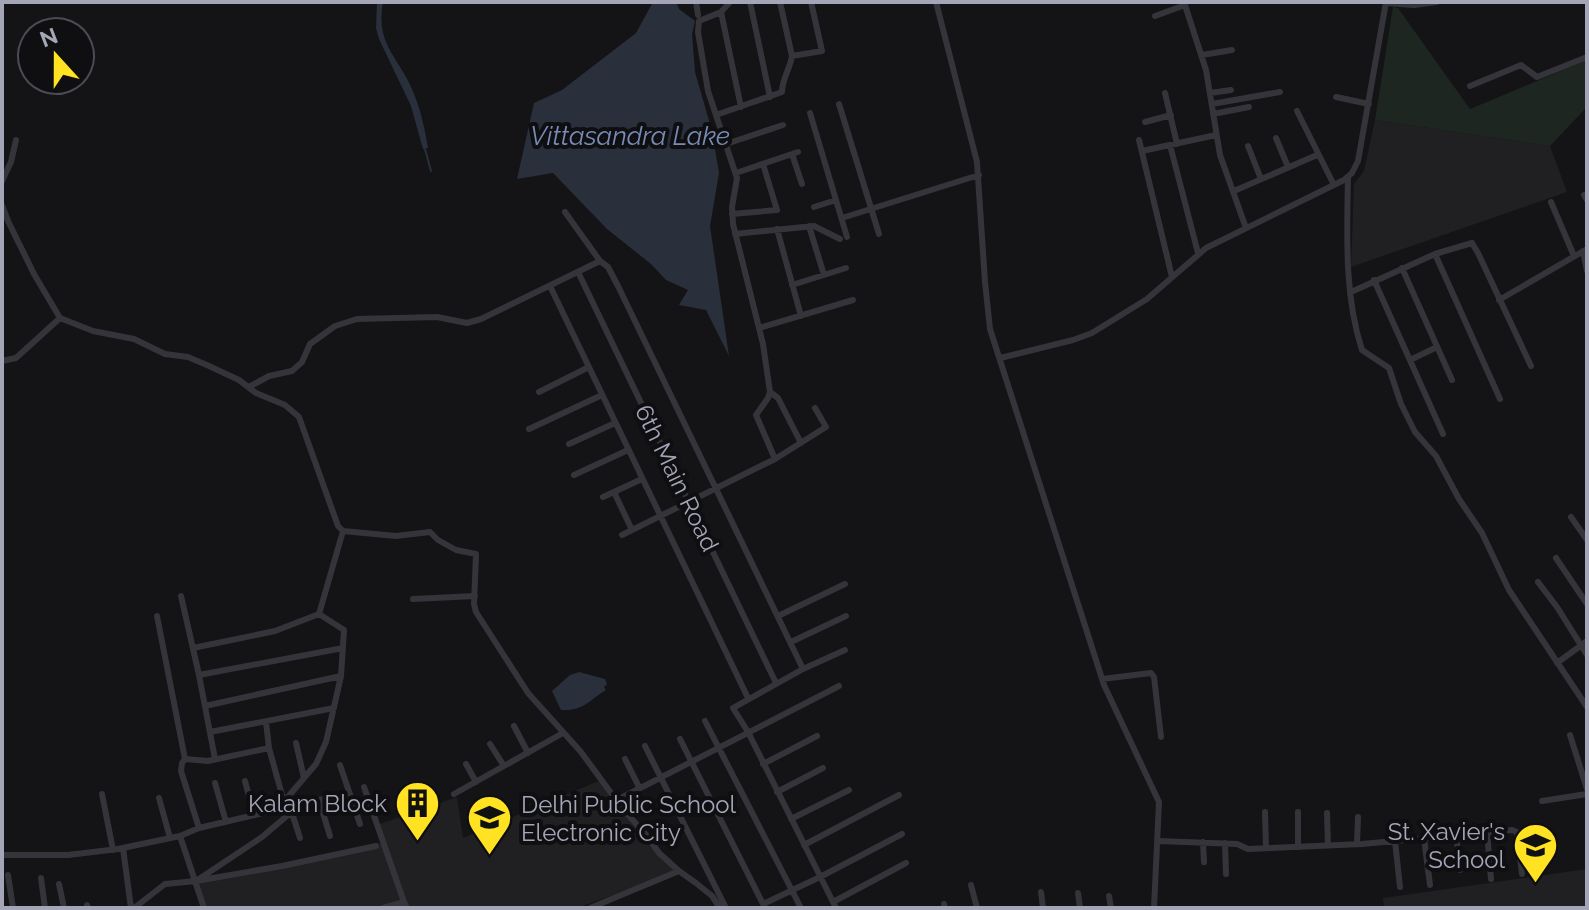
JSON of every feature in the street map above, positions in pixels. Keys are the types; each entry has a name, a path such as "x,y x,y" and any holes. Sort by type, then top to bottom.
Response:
{"street":[{"path":"696,2 698,15"},
{"path":"730,2 721,12 698,24 708,91 736,173 732,214 735,234 759,328 770,392 756,415 775,459"},
{"path":"750,2 770,97"},
{"path":"716,115 782,92 782,82 792,56 780,2"},
{"path":"792,56 822,51 811,2"},
{"path":"936,2 976,153 989,321 1102,679 1160,808 1154,908"},
{"path":"1000,358 1092,333 1140,303 1198,253 1348,177 1358,161 1386,3 1414,5 1437,2"},
{"path":"1155,16 1186,3 1202,55 1220,155 1246,228"},
{"path":"721,12 741,107"},
{"path":"1202,55 1232,50"},
{"path":"1470,86 1521,65 1537,77 1587,57"},
{"path":"1210,93 1231,90"},
{"path":"1212,104 1280,92"},
{"path":"1165,93 1198,253"},
{"path":"1336,97 1369,104"},
{"path":"839,104 879,234"},
{"path":"1213,114 1249,107"},
{"path":"1297,111 1334,185"},
{"path":"735,234 814,226 844,238 842,218 810,113"},
{"path":"1145,122 1171,115"},
{"path":"726,144 783,125"},
{"path":"1142,151 1216,135"},
{"path":"1276,138 1288,167"},
{"path":"2,181 16,140"},
{"path":"1139,140 1172,277"},
{"path":"1248,146 1261,179"},
{"path":"736,173 795,153 802,184"},
{"path":"1234,191 1317,155"},
{"path":"732,214 777,210 763,164"},
{"path":"842,218 979,175"},
{"path":"1348,177 1347,259 1362,350 1389,368 1401,404 1415,432 1436,456 1482,533 1509,590 1587,707"},
{"path":"814,207 836,200"},
{"path":"1551,202 1574,256"},
{"path":"2,205 34,274 60,318 93,331 134,339 165,354 188,357 239,380 256,393 285,405 299,417 338,526 343,531 396,536 430,532 456,550 476,554 476,612 528,693 659,853 723,908 725,902 645,746"},
{"path":"565,212 600,261 608,267 618,286 803,669"},
{"path":"809,226 824,275"},
{"path":"777,229 801,316"},
{"path":"1351,292 1435,254 1472,243 1531,366"},
{"path":"1499,300 1585,250 1587,271"},
{"path":"1435,254 1500,399"},
{"path":"249,387 269,376 292,371 302,362 310,344 335,326 357,319 437,317 467,323 600,261"},
{"path":"792,285 846,268"},
{"path":"1402,268 1452,380"},
{"name":"6th Main Road","path":"578,272 776,683"},
{"path":"1374,280 1443,434"},
{"path":"550,286 748,698"},
{"path":"759,328 853,300"},
{"path":"2,361 16,358 60,318"},
{"path":"1410,360 1437,347"},
{"path":"539,392 589,367"},
{"path":"770,392 778,398 801,443"},
{"path":"529,429 602,395"},
{"path":"622,535 775,459 826,427 815,408"},
{"path":"569,444 615,423"},
{"path":"574,475 628,450"},
{"path":"603,497 642,479"},
{"path":"614,492 632,530"},
{"path":"1571,517 1587,540"},
{"path":"319,614 343,531"},
{"path":"1556,558 1587,604"},
{"path":"1538,582 1584,643 1587,655"},
{"path":"778,616 845,584"},
{"path":"181,596 215,759"},
{"path":"413,599 475,596"},
{"path":"193,648 275,631 319,614"},
{"path":"2,855 68,855 113,850 180,836 199,828 267,812 282,804 316,764 326,742 341,676 344,630 319,614"},
{"path":"157,616 185,759 181,771 199,828"},
{"path":"791,642 846,616"},
{"path":"1557,663 1584,643"},
{"path":"199,675 343,648"},
{"path":"845,650 803,669 733,708 834,905 906,863"},
{"path":"1102,679 1151,673 1161,737"},
{"path":"205,706 341,676"},
{"path":"617,800 839,686"},
{"path":"210,732 334,708"},
{"path":"705,721 801,908"},
{"path":"266,722 282,804"},
{"path":"514,726 528,753"},
{"path":"454,794 563,733"},
{"path":"1542,801 1587,792 1570,735"},
{"path":"763,764 817,736"},
{"path":"680,739 764,906 791,889 902,834"},
{"path":"296,743 304,778"},
{"path":"490,744 504,766"},
{"path":"185,759 203,762 269,748"},
{"path":"625,759 639,787"},
{"path":"466,764 476,782"},
{"path":"340,765 360,824"},
{"path":"777,792 823,768"},
{"path":"245,781 254,815"},
{"path":"215,783 226,822"},
{"path":"364,787 405,905 383,908"},
{"path":"791,819 849,790"},
{"path":"102,794 113,850"},
{"path":"282,804 301,804 349,794"},
{"path":"804,845 899,795"},
{"path":"159,798 170,838"},
{"path":"319,800 330,836"},
{"path":"196,881 262,837 301,804"},
{"path":"1265,812 1266,848"},
{"path":"1298,812 1298,847"},
{"path":"292,813 300,838"},
{"path":"1327,813 1328,846"},
{"path":"1357,844 1358,817"},
{"path":"1158,841 1237,844 1248,849 1357,844 1512,830 1517,832 1522,874"},
{"path":"1487,832 1491,879"},
{"path":"1456,835 1460,870"},
{"path":"180,836 204,908"},
{"path":"1424,838 1430,885"},
{"path":"1395,841 1400,887"},
{"path":"1203,842 1204,862"},
{"path":"1225,843 1226,874"},
{"path":"123,848 132,908 165,884 282,866 376,846"},
{"path":"590,908 679,871"},
{"path":"8,875 13,908"},
{"path":"41,878 45,908"},
{"path":"59,884 64,908"},
{"path":"971,885 977,908"},
{"path":"1041,892 1043,908"},
{"path":"1078,893 1080,908"},
{"path":"1109,896 1111,908"}],"shaded area":[{"path":"1393,7 1398,8 1470,109 1587,60 1587,107 1550,146 1375,120"},
{"path":"1375,120 1550,146 1567,192 1351,267 1354,184 1364,171"},
{"name":"Delhi Public School Electronic City","path":"601,780 679,871 577,908 407,908 404,902 383,908 204,908 196,881 382,843 377,825 457,797 463,838"},
{"name":"St. Xavier's School","path":"1587,869 1587,908 1384,908 1383,898"}],"water":[{"path":"377,2 383,2 382,30 414,94 428,148 423,149 411,106 379,39 376,28"},
{"name":"Vittasandra Lake","path":"653,2 676,2 679,9 695,21 692,34 695,72 712,131 719,173 710,226 729,356 706,310 679,305 688,290 666,280 607,229 553,173 517,179 534,103 562,90 636,33"},
{"path":"579,672 605,679 606,690 581,707 561,710 552,691 570,675"}],"waterway":[{"path":"425,149 431,171"}],"place":[{"name":"Kalam Block","path":"418,842"},
{"name":"Delhi Public School Electronic City","path":"490,857"},
{"name":"St. Xavier's School","path":"1536,884"}]}
